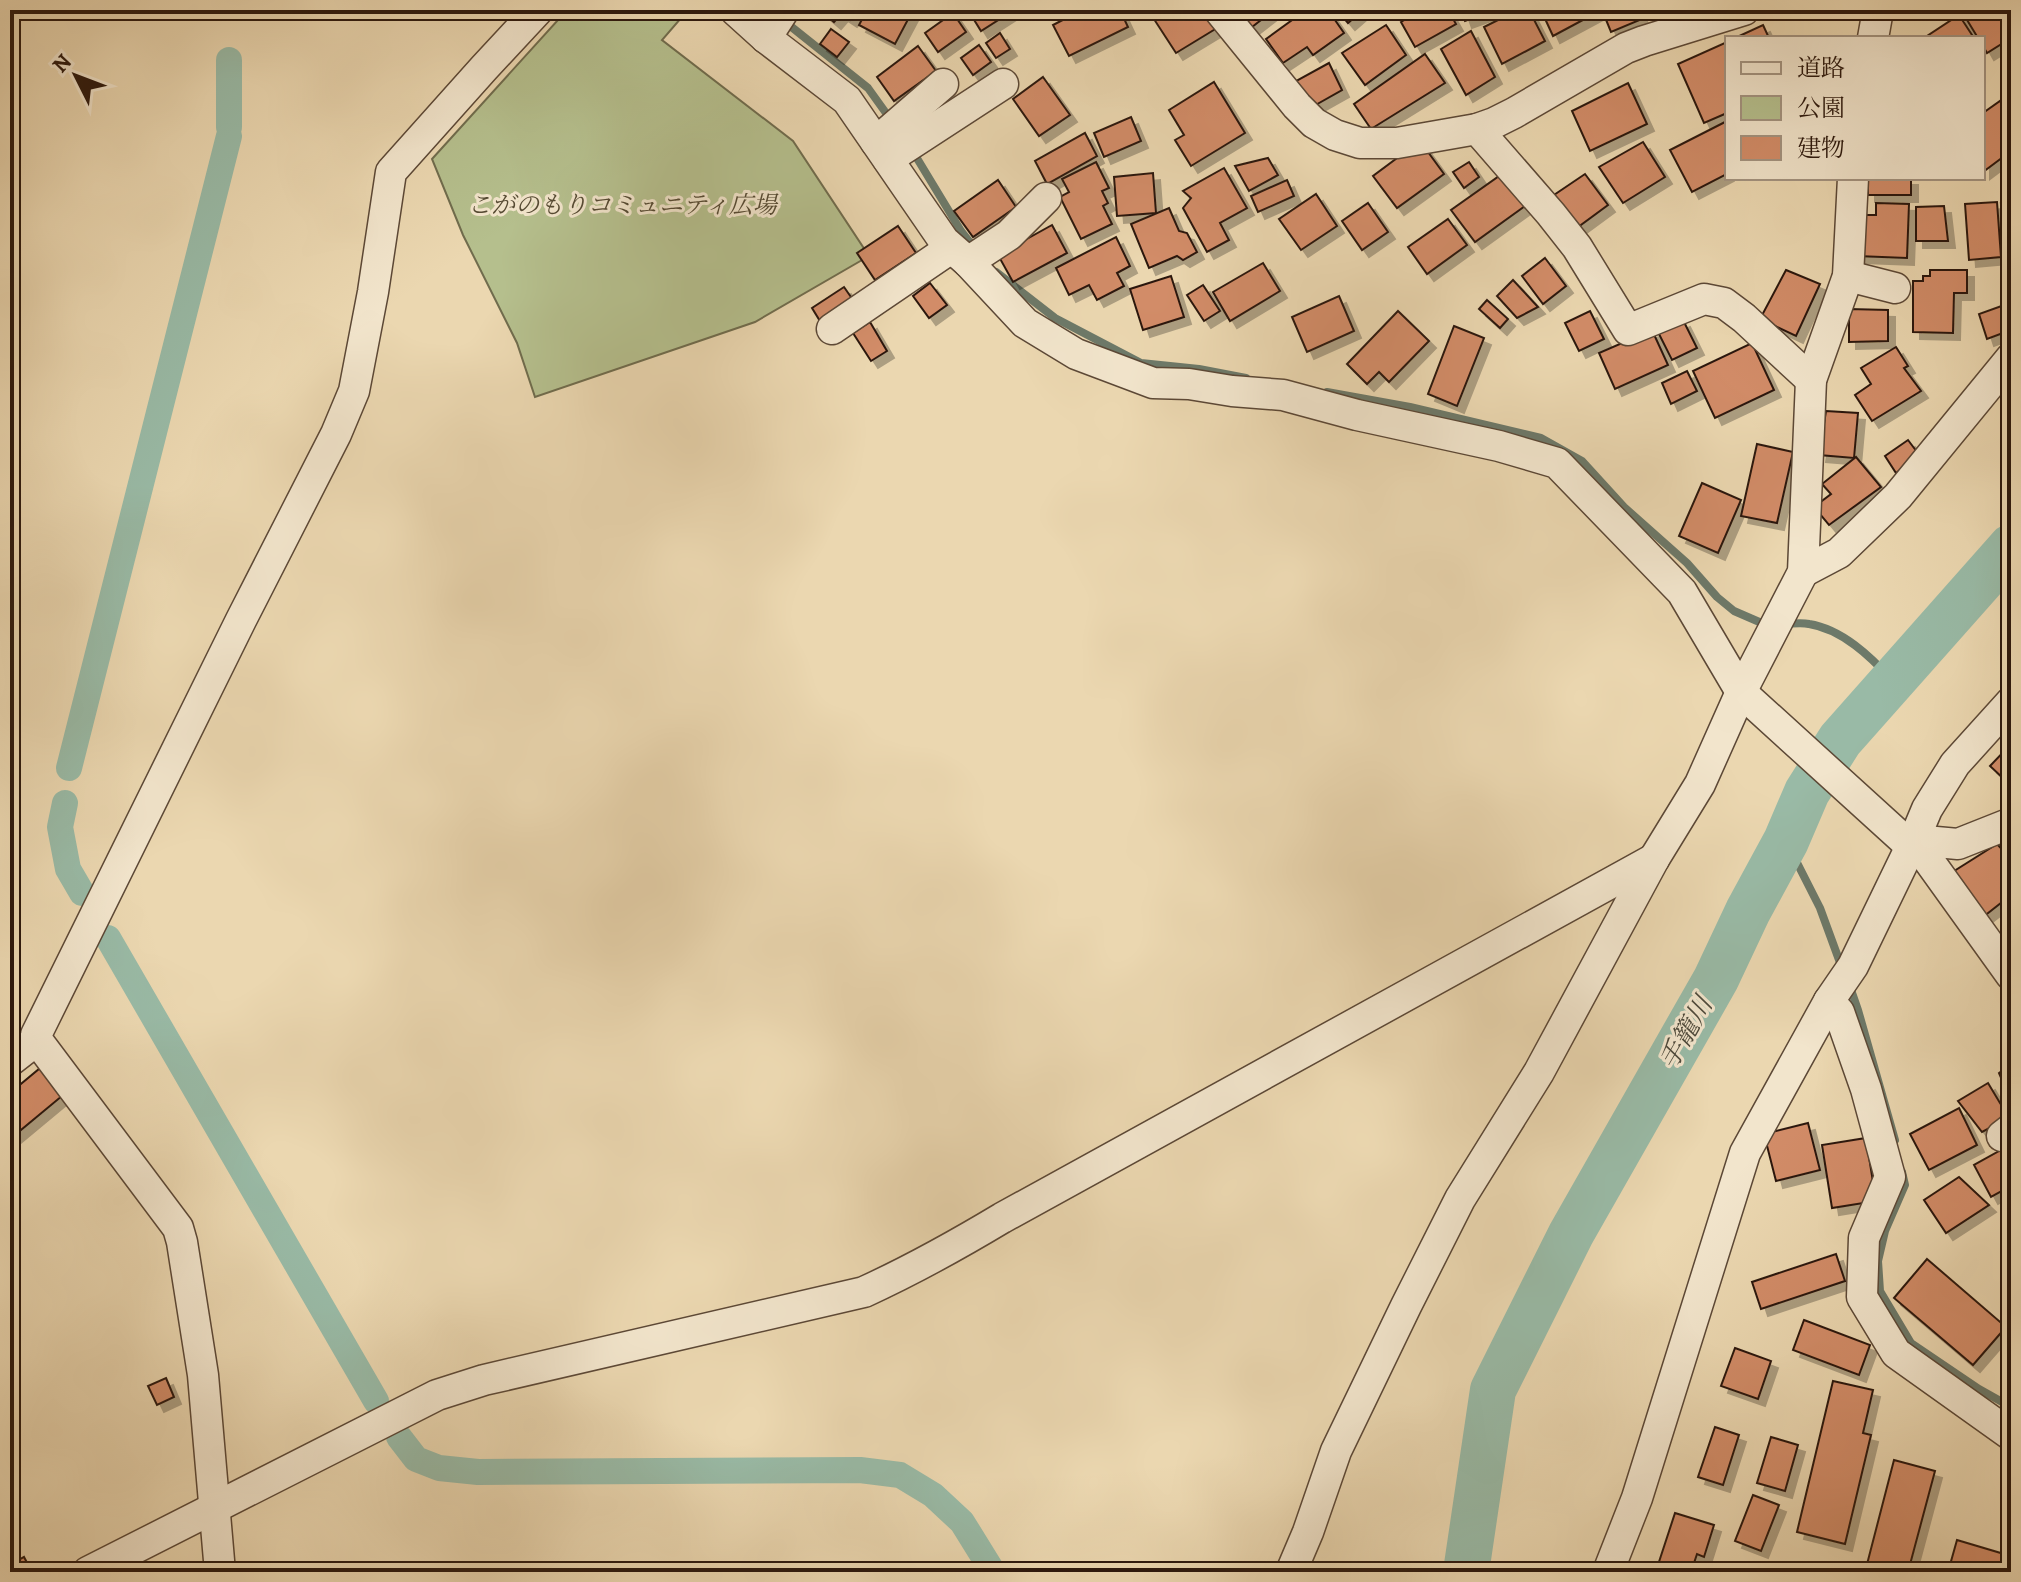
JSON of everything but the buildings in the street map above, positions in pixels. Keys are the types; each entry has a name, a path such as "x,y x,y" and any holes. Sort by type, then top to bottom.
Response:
{"street":[{"path":"220,1572 203,1375 178,1228 36,1035 336,434 354,391 391,172 538,10"},
{"path":"735,10 773,27 847,100 885,148 944,241 1025,323 1076,354 1153,383 1283,395 1357,415 1499,446 1557,463 1682,592 1741,692 1910,840 2011,975"},
{"path":"1219,10 1314,123 1335,135 1360,143 1397,143 1477,129 1514,113 1626,48 1744,10"},
{"path":"1873,36 1878,10"},
{"path":"916,125 943,84"},
{"path":"885,148 916,125 1003,84"},
{"path":"1477,129 1577,247 1628,330 1704,299 1724,303 1811,380"},
{"path":"1291,1572 1336,1451 1460,1199 1539,1072 1654,859 1700,784 1741,692 1803,572 1811,380 1848,276 1853,180"},
{"path":"832,329 959,255 1009,235 1046,198"},
{"path":"1848,276 1895,288"},
{"path":"1803,572 1839,553 1898,496 2011,358"},
{"path":"1608,1572 1637,1498 1745,1153 1840,985 1927,809 1955,764 2011,702"},
{"path":"1910,840 1958,844 2011,823"},
{"path":"88,1572 437,1395 484,1380 864,1292 945,1253 1002,1218 1654,859"},
{"path":"1840,985 1839,1012 1866,1089 1890,1177 1864,1238 1862,1297 1896,1353 2011,1435"},
{"path":"10,1061 37,1040"}],"green space":[{"name":"こがのもりコミュニティ広場","path":"567,10 688,10 662,40 793,141 869,256 755,322 535,397 517,343 463,235 432,159"}],"waterway":[{"path":"784,21 868,88 891,120"},
{"path":"229,60 229,127"},
{"path":"69,768 229,136"},
{"path":"912,150 976,250"},
{"path":"996,272 1055,318 1141,363 1246,378"},
{"path":"1327,392 1410,407 1541,438 1582,461 1624,507 1687,563 1734,611 1769,624"},
{"name":"手籠川","path":"1466,1572 1493,1390 1571,1234 1716,979 1786,841 1807,792 1840,740 2011,547"},
{"path":"1783,624 1806,623 1833,632 1865,653 1892,680"},
{"path":"65,803 60,827 68,869 82,893"},
{"path":"1786,841 1820,908 1842,968"},
{"path":"108,938 376,1401"},
{"path":"1849,984 1895,1140"},
{"path":"1902,1172 1905,1185 1885,1231 1878,1261 1880,1291 1911,1343 2011,1407"},
{"path":"399,1437 416,1459 439,1468 478,1472 860,1470 900,1475 933,1495 962,1522 993,1572"}]}
